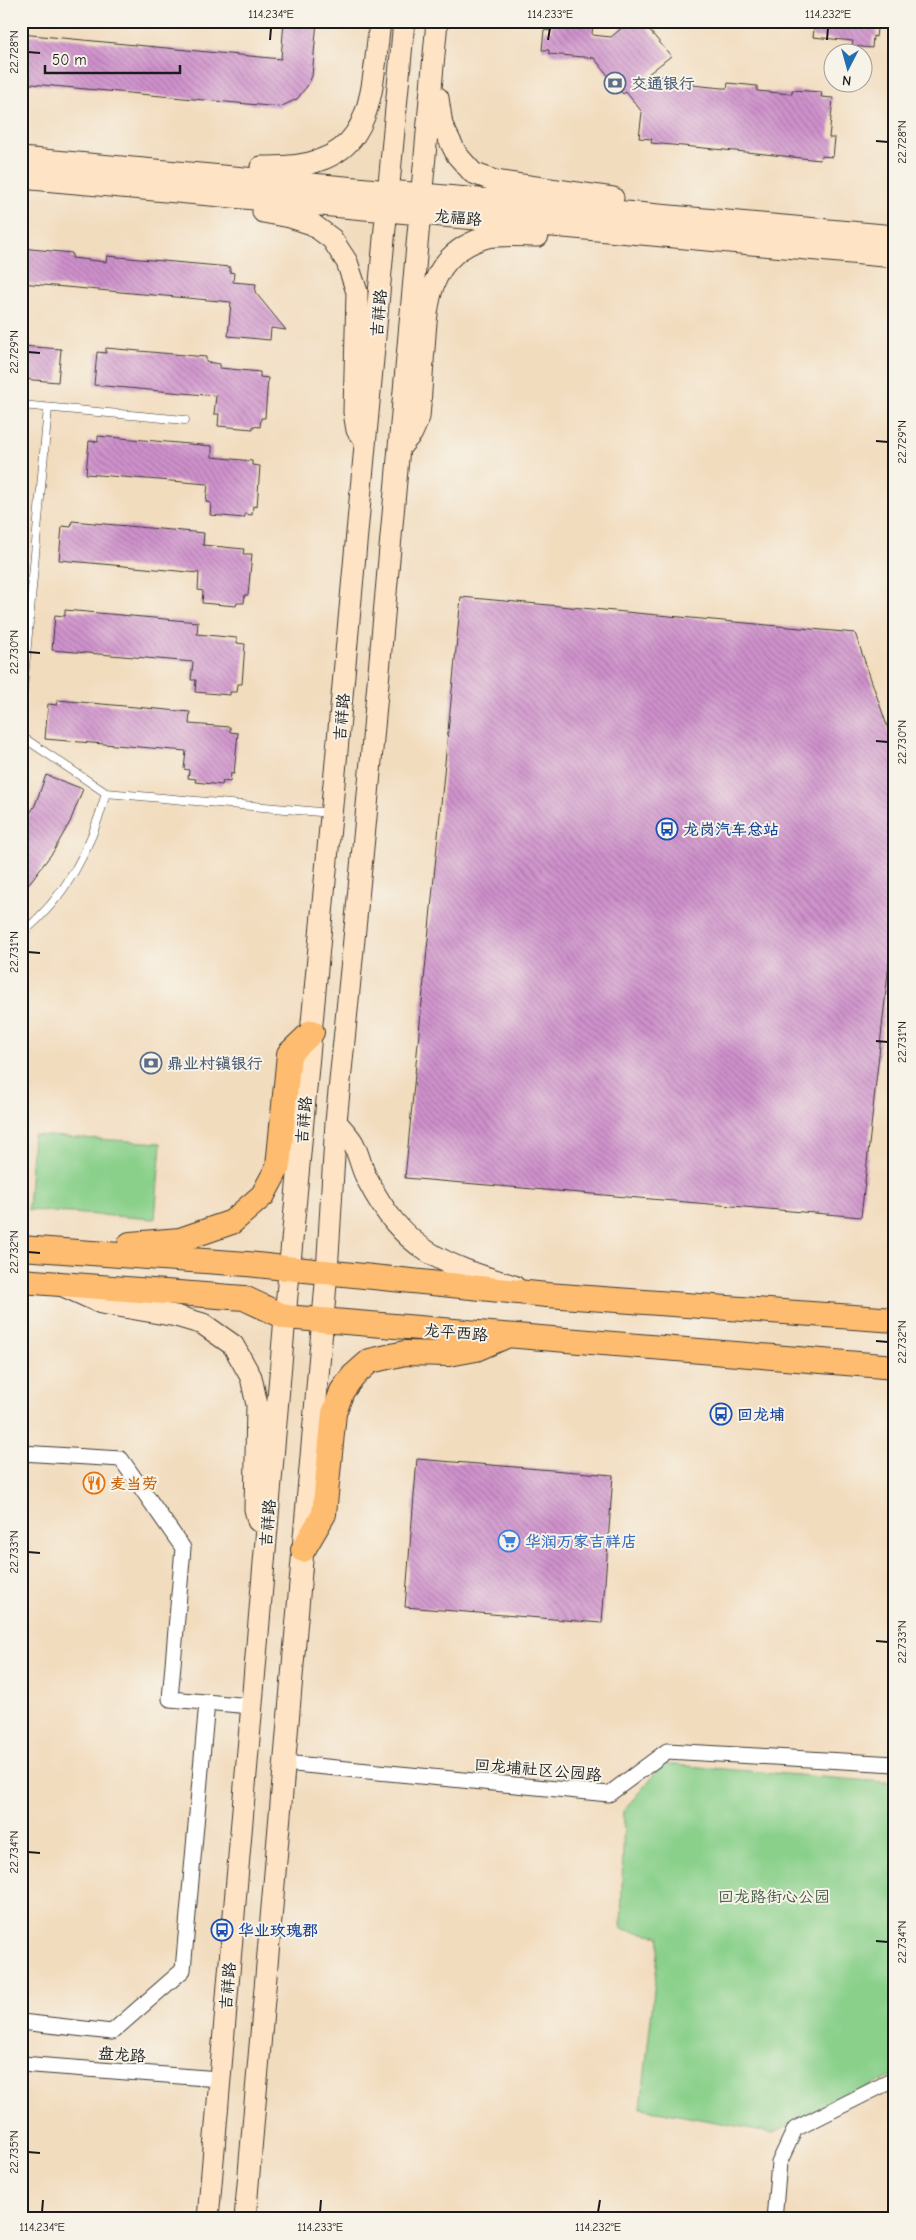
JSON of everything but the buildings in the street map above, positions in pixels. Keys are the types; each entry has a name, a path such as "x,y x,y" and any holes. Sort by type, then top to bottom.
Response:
{"main road":[{"path":"205,174 251,167 285,168 319,162 347,145 364,121 372,98 380,21"},
{"name":"吉祥路","path":"208,2219 289,1269 404,21"},
{"name":"吉祥路","path":"245,2219 327,1272 336,1122 437,21"},
{"path":"433,62 442,126 457,155 473,173 495,181 628,200 654,215"},
{"name":"龙福路","path":"21,158 205,174 388,201"},
{"name":"龙福路","path":"21,178 142,189 654,215 895,236"},
{"path":"142,189 158,200 264,212 290,217 312,224 332,239 347,262 357,292 354,412 357,430 366,444"},
{"name":"龙福路","path":"421,204 579,228 895,256"},
{"path":"818,229 895,224"},
{"path":"399,449 412,433 419,417 427,306 434,280 445,262 462,247 486,237 540,236 579,228"},
{"path":"855,253 883,262 895,269"},
{"path":"54,1250 180,1240 232,1222 263,1195 278,1166 288,1054 312,1032"},
{"path":"336,1122 353,1143 367,1179 390,1217 415,1244 453,1265 547,1295"},
{"path":"21,1248 327,1272 547,1295 895,1320"},
{"name":"龙平西路","path":"21,1282 244,1298 285,1317 895,1367"},
{"path":"58,1284 101,1303 176,1316 203,1324 232,1345 252,1377 258,1405 254,1510 265,1548"},
{"path":"303,1550 324,1514 334,1413 342,1391 353,1376 370,1361 405,1353 449,1354 476,1349 507,1336"}],"street":[{"path":"21,1454 121,1459 183,1548 170,1699 252,1706"},
{"path":"21,2022 112,2032 183,1970 207,1702"},
{"name":"回龙埔社区公园路","path":"284,1762 609,1794 667,1751 895,1764"},
{"name":"盘龙路","path":"21,2064 219,2079"},
{"path":"774,2219 779,2163 795,2129 895,2079"}],"lane":[{"path":"21,405 185,420"},
{"path":"21,712 48,408"},
{"path":"21,736 106,794 332,813"},
{"path":"21,934 50,907 79,865 91,842 106,794"}],"green space":[{"path":"33,1135 161,1143 155,1219 28,1210"},
{"name":"回龙路街心公园","path":"663,1764 895,1783 895,2074 774,2133 641,2108 660,1936 621,1929 624,1810"}],"place":[{"name":"交通银行","path":"615,83"},
{"name":"龙岗汽车总站","path":"667,829"},
{"name":"鼎业村镇银行","path":"151,1063"},
{"name":"回龙埔","path":"721,1414"},
{"name":"麦当劳","path":"94,1483"},
{"name":"华润万家吉祥店","path":"509,1541"},
{"name":"华业玫瑰郡","path":"222,1930"}]}
